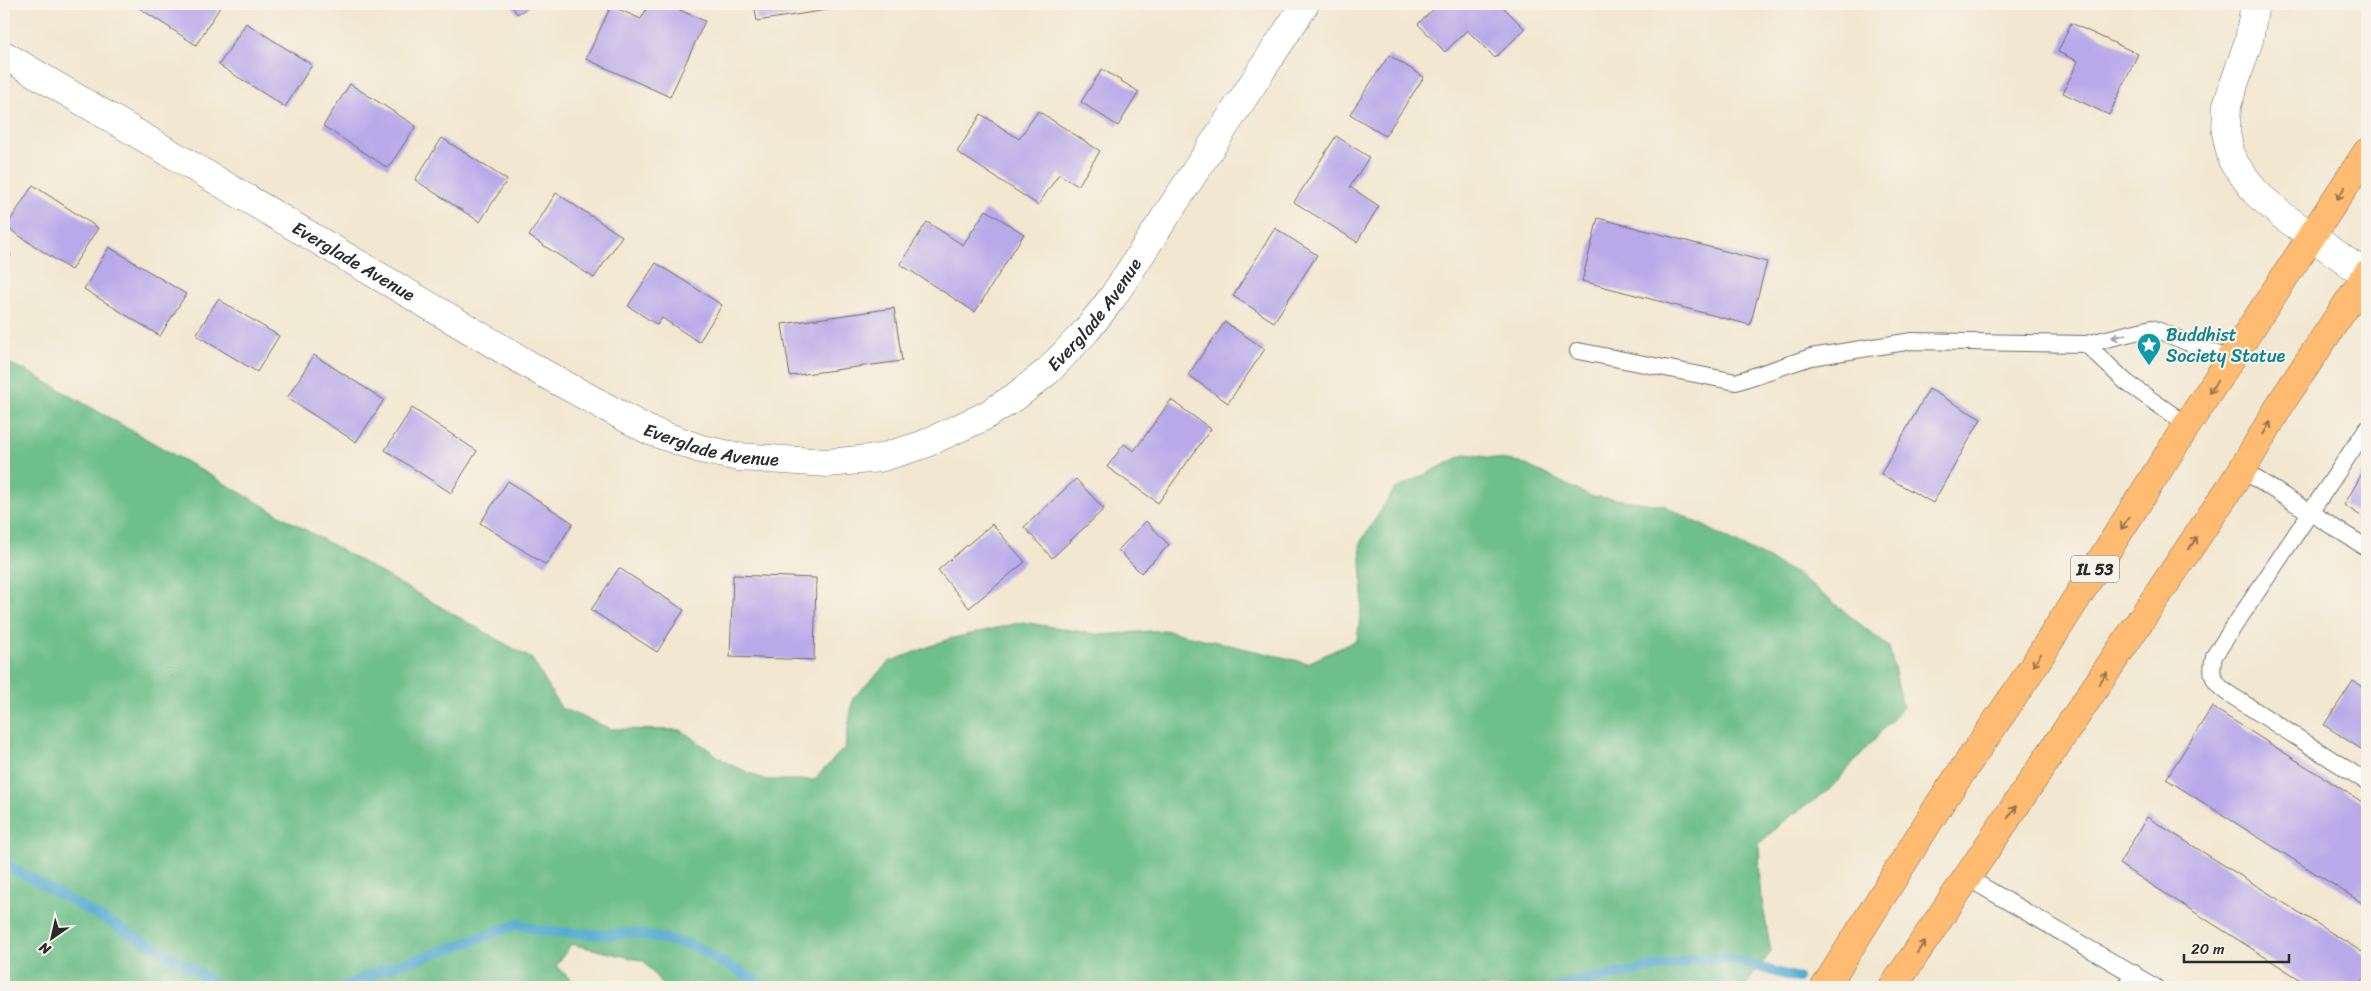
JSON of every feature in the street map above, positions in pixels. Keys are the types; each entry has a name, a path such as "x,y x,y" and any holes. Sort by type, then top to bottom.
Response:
{"main road":[{"name":"IL 53","path":"1825,987 1941,802 2022,684 2188,425 2367,152"},
{"path":"1894,987 2242,470 2283,400 2367,274"}],"street":[{"name":"Everglade Avenue","path":"4,55 543,373 648,430 702,449 739,457 828,463 880,458 922,445 985,416 1048,371 1087,330 1112,298 1305,4"},
{"path":"2256,4 2249,40 2227,105 2226,133 2232,160 2256,193 2283,216 2367,274"}],"lane":[{"path":"1578,351 1736,382 1811,357 1912,341 2086,344 2152,328 2231,360"},
{"path":"2086,344 2126,382 2188,425"},
{"path":"2367,428 2214,656 2211,670 2215,684 2226,692 2367,782"},
{"path":"2242,470 2367,548"},
{"path":"1968,878 2130,980 2155,987"}],"green space":[{"path":"4,361 29,372 532,659 561,708 611,729 681,730 729,764 766,780 814,780 845,747 853,698 889,662 949,639 1023,622 1101,635 1164,630 1308,663 1357,640 1363,593 1360,543 1394,490 1466,454 1520,462 1590,496 1663,505 1797,574 1889,647 1903,707 1829,790 1782,822 1759,844 1760,889 1771,952 1744,987 664,987 644,961 571,944 556,966 579,987 4,987"}],"building":[{"path":"133,4 222,4 196,45"},
{"path":"511,4 534,4 517,14"},
{"path":"649,4 666,4 705,21 670,97 586,59 611,6 641,19"},
{"path":"754,4 852,4 852,6 757,21"},
{"path":"1439,4 1500,4 1525,29 1495,58 1467,30 1445,52 1418,24"},
{"path":"246,23 312,65 285,107 219,65"},
{"path":"2071,23 2138,54 2109,115 2063,93 2078,61 2058,52"},
{"path":"1389,55 1424,77 1385,136 1350,114"},
{"path":"1102,69 1139,92 1118,126 1081,102"},
{"path":"350,84 416,126 388,168 323,126"},
{"path":"1038,111 1100,151 1078,186 1059,174 1038,205 957,152 981,114 1019,139"},
{"path":"1336,136 1369,157 1350,187 1379,206 1357,242 1294,202"},
{"path":"442,138 507,180 480,222 415,180"},
{"path":"33,185 98,228 71,270 6,227"},
{"path":"556,193 622,236 594,278 529,236"},
{"path":"986,210 1024,234 975,312 900,264 927,222 963,245"},
{"path":"1598,218 1767,262 1750,325 1582,281"},
{"path":"1275,228 1317,255 1274,322 1233,296"},
{"path":"109,247 186,294 160,336 84,289"},
{"path":"4,251 11,255 4,266"},
{"path":"656,263 722,305 699,342 662,318 657,325 628,306"},
{"path":"218,299 279,336 257,372 196,335"},
{"path":"894,308 902,361 790,376 782,324"},
{"path":"1225,322 1265,349 1228,403 1188,375"},
{"path":"314,355 384,400 356,442 287,398"},
{"path":"1929,389 1981,419 1933,503 1881,474"},
{"path":"1171,400 1211,429 1158,503 1107,467 1124,444 1134,451"},
{"path":"412,408 477,451 451,493 385,450"},
{"path":"2367,465 2367,520 2344,505"},
{"path":"1076,479 1104,509 1052,558 1024,527"},
{"path":"508,481 573,523 546,565 480,523"},
{"path":"1146,521 1169,545 1141,573 1118,550"},
{"path":"992,524 1025,562 969,608 938,570"},
{"path":"619,568 684,610 657,652 591,610"},
{"path":"733,575 816,578 814,660 730,657"},
{"path":"2353,681 2367,690 2367,753 2324,725"},
{"path":"2212,707 2367,805 2367,906 2166,779"},
{"path":"2147,817 2367,955 2367,974 2358,987 2312,987 2119,864"}],"waterway":[{"path":"4,863 193,969 218,987"},
{"path":"343,987 385,969 461,945 518,924 542,931 607,935 633,933 692,945 767,987"},
{"path":"1554,987 1692,960 1725,958 1798,978"},
{"path":"1278,987 1301,980 1320,987"}],"place":[{"name":"Buddhist Society Statue","path":"2149,366"}]}
